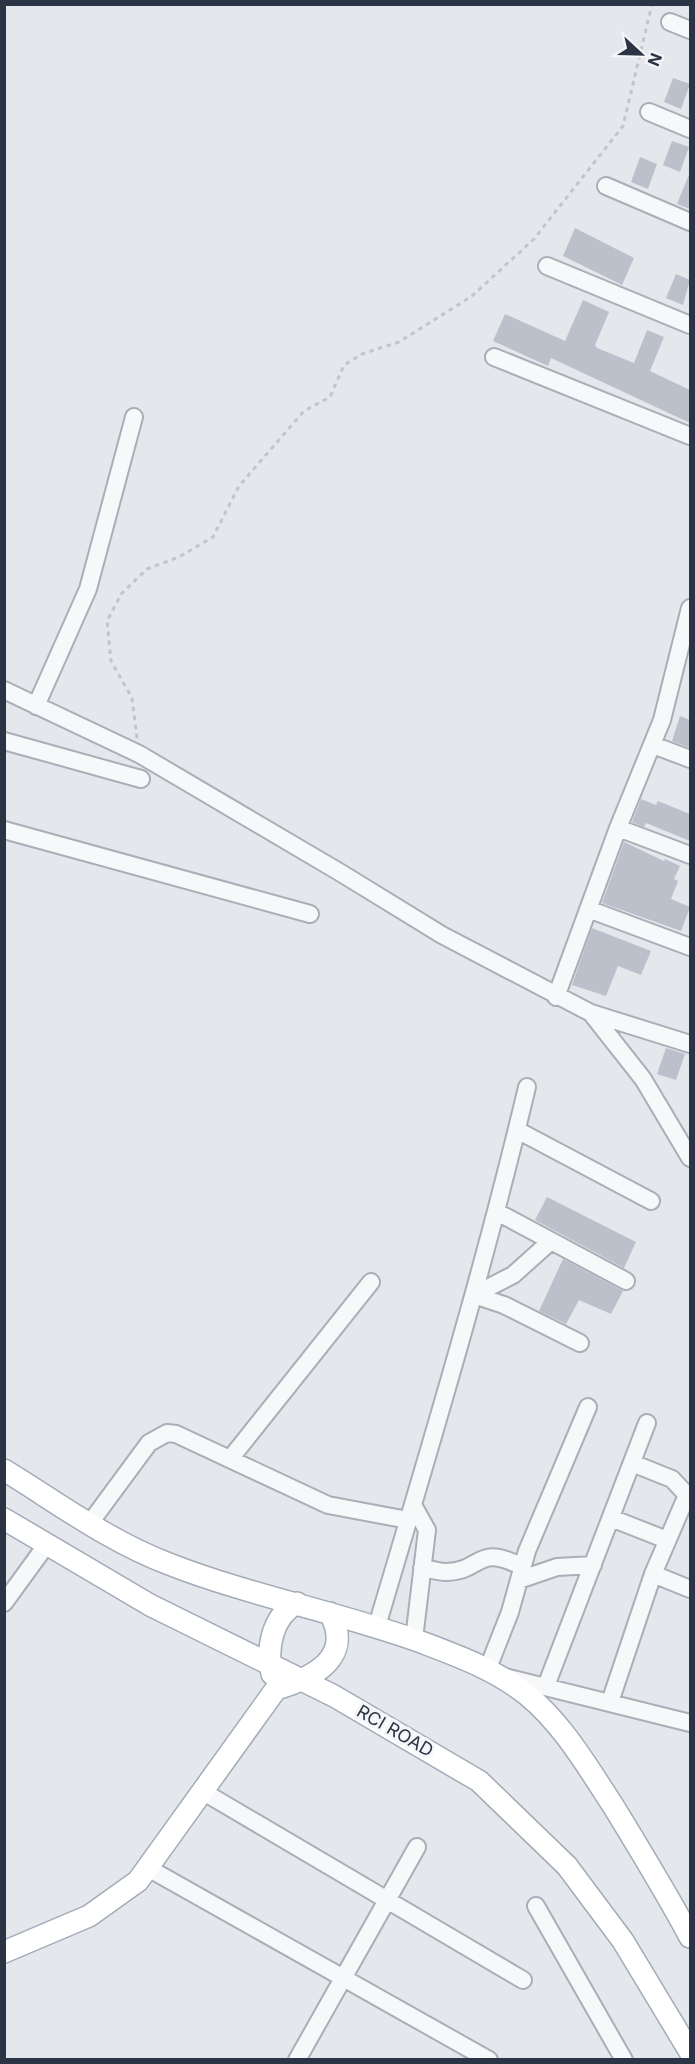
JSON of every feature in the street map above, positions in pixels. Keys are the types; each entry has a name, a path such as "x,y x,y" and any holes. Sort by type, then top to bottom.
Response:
{"main road":[{"path":"4,1470 122,1543 169,1564 377,1626 494,1672 527,1695 549,1716 574,1748 662,1884 690,1937"},
{"name":"RCI ROAD","path":"4,1519 150,1605 306,1680 435,1753 478,1781 567,1866 624,1941 690,2052"},
{"path":"276,1689 269,1662 270,1648 280,1616 297,1603"},
{"path":"4,1952 89,1916 138,1881 276,1689 306,1680 323,1667 334,1652 338,1637 330,1613"}],"street":[{"path":"670,22 690,30"},
{"path":"649,112 690,129"},
{"path":"606,186 690,222"},
{"path":"547,266 690,325"},
{"path":"494,357 690,436"},
{"path":"36,706 88,588 134,417"},
{"path":"556,997 618,828 683,666 690,608"},
{"path":"4,690 139,754 442,935 556,997 591,1013 690,1044"},
{"path":"4,741 141,779"},
{"path":"653,745 690,759"},
{"path":"618,828 690,855"},
{"path":"4,830 310,914"},
{"path":"588,909 690,947"},
{"path":"591,1013 643,1079 690,1158"},
{"path":"377,1626 474,1295 527,1087"},
{"path":"517,1130 651,1201"},
{"path":"497,1212 626,1281"},
{"path":"474,1295 513,1275 551,1241"},
{"path":"230,1459 371,1282"},
{"path":"474,1295 504,1305 580,1343"},
{"path":"588,1407 521,1574 494,1672 690,1723"},
{"path":"546,1686 647,1423"},
{"path":"90,1523 149,1443 158,1436 176,1434 328,1504 411,1512 427,1530 414,1639"},
{"path":"610,1702 653,1574 688,1495 672,1479 632,1464"},
{"path":"611,1518 667,1540"},
{"path":"4,1602 47,1544"},
{"path":"422,1568 447,1572 465,1567 487,1556 504,1557 521,1574"},
{"path":"521,1574 556,1567 593,1565"},
{"path":"653,1574 690,1589"},
{"path":"202,1791 523,1980"},
{"path":"297,2060 417,1847"},
{"path":"148,1868 489,2060"},
{"path":"536,1906 624,2060"}],"path":[{"path":"139,754 132,698 111,661 107,621 122,593 147,569 179,557 213,537 238,486 304,411 330,397 344,365 362,354 399,342 472,296 534,239 623,126 652,4"}],"building":[{"path":"673,78 690,84 681,109 664,102"},
{"path":"672,141 689,147 680,172 663,165"},
{"path":"640,157 657,164 648,189 631,182"},
{"path":"690,172 690,209 677,204"},
{"path":"575,228 634,258 622,285 563,256"},
{"path":"676,274 690,280 683,305 666,298"},
{"path":"583,300 609,312 595,345 597,348 634,363 647,330 664,337 650,371 690,390 690,423 551,358 548,366 493,341 505,314 565,341"},
{"path":"680,716 690,720 690,748 672,741"},
{"path":"641,799 656,805 658,801 690,814 690,841 646,823 644,827 632,822"},
{"path":"624,842 680,866 674,879 678,881 671,899 690,907 681,931 602,903"},
{"path":"592,928 651,951 641,975 618,966 606,996 572,985"},
{"path":"666,1048 685,1054 676,1080 657,1074"},
{"path":"547,1197 636,1242 624,1268 535,1220"},
{"path":"563,1259 623,1291 611,1314 579,1300 566,1324 539,1311"}]}
